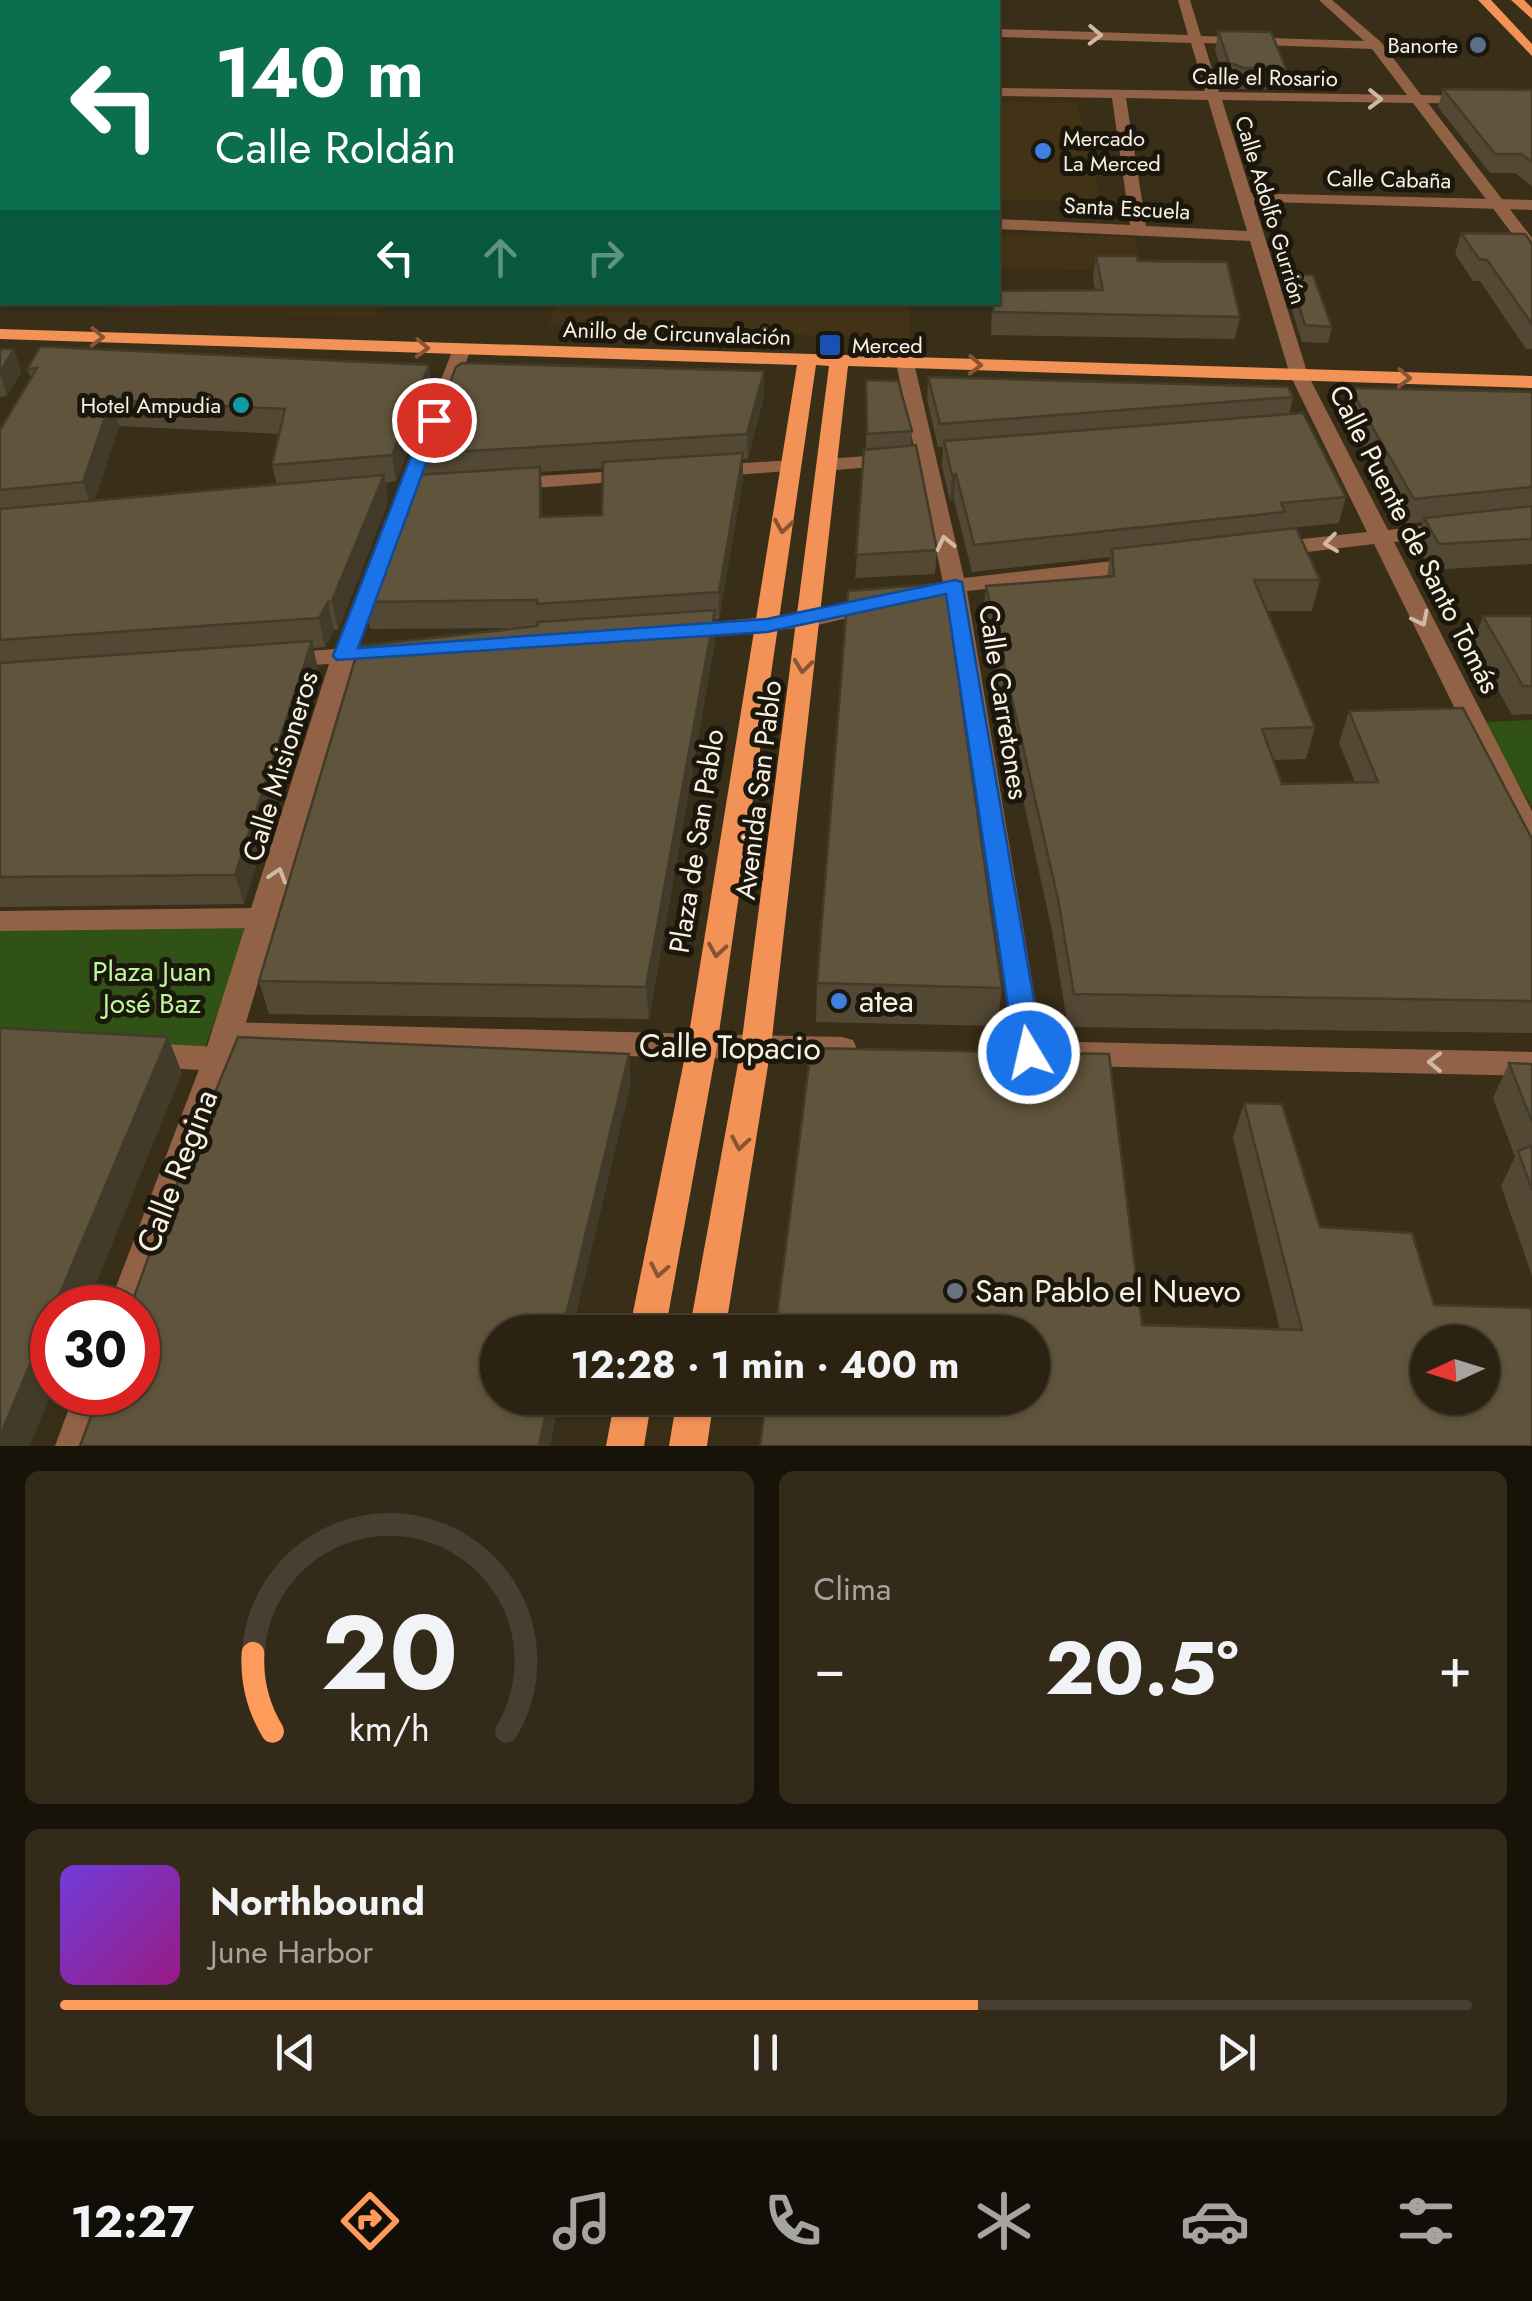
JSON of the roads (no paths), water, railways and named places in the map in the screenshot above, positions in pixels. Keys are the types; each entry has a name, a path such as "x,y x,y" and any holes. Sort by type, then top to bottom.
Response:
{"main road":[{"path":"1484,0 1532,52"},
{"path":"1517,0 1532,15"},
{"name":"Anillo de Circunvalación","path":"0,334 51,344 462,349 1532,382"},
{"name":"Plaza de San Pablo","path":"649,1315 702,1046 807,360"},
{"name":"Avenida San Pablo","path":"756,1047 839,361"},
{"path":"711,1315 756,1047"},
{"path":"624,1446 630,1415"},
{"path":"688,1446 693,1415"}],"street":[{"name":"Calle Adolfo Gurrión","path":"1184,0 1299,376"},
{"path":"1325,0 1376,44 1532,249"},
{"path":"1000,33 1376,44"},
{"name":"Calle el Rosario","path":"1000,92 1532,101"},
{"path":"1118,94 1140,230"},
{"name":"Calle Cabaña","path":"1244,198 1532,205"},
{"name":"Santa Escuela","path":"1000,224 1255,236"},
{"name":"Calle Misioneros","path":"223,1047 344,656 462,349"},
{"name":"Calle Carretones","path":"904,363 936,458 1029,1053"},
{"name":"Calle Puente de Santo Tomás","path":"1299,376 1314,428 1379,536 1532,837"},
{"path":"826,465 936,458"},
{"path":"696,472 792,466"},
{"path":"482,486 657,474"},
{"path":"1253,552 1475,526"},
{"path":"652,634 767,626 955,586 1154,563"},
{"path":"248,662 421,650"},
{"path":"0,921 265,918"},
{"name":"Calle Topacio","path":"110,1053 223,1047 702,1046 873,1050"},
{"name":"Calle Regina","path":"135,1285 223,1047"},
{"path":"990,1052 1532,1064"},
{"path":"74,1446 85,1415"}],"place":[{"name":"Banorte","path":"1478,45"},
{"name":"Mercado La Merced","path":"1043,151"},
{"name":"Merced","path":"830,345"},
{"name":"Hotel Ampudia","path":"241,405"},
{"name":"atea","path":"839,1001"},
{"name":"San Pablo el Nuevo","path":"955,1291"}],"park label":[{"name":"Plaza Juan José Baz","path":"152,987"}]}
